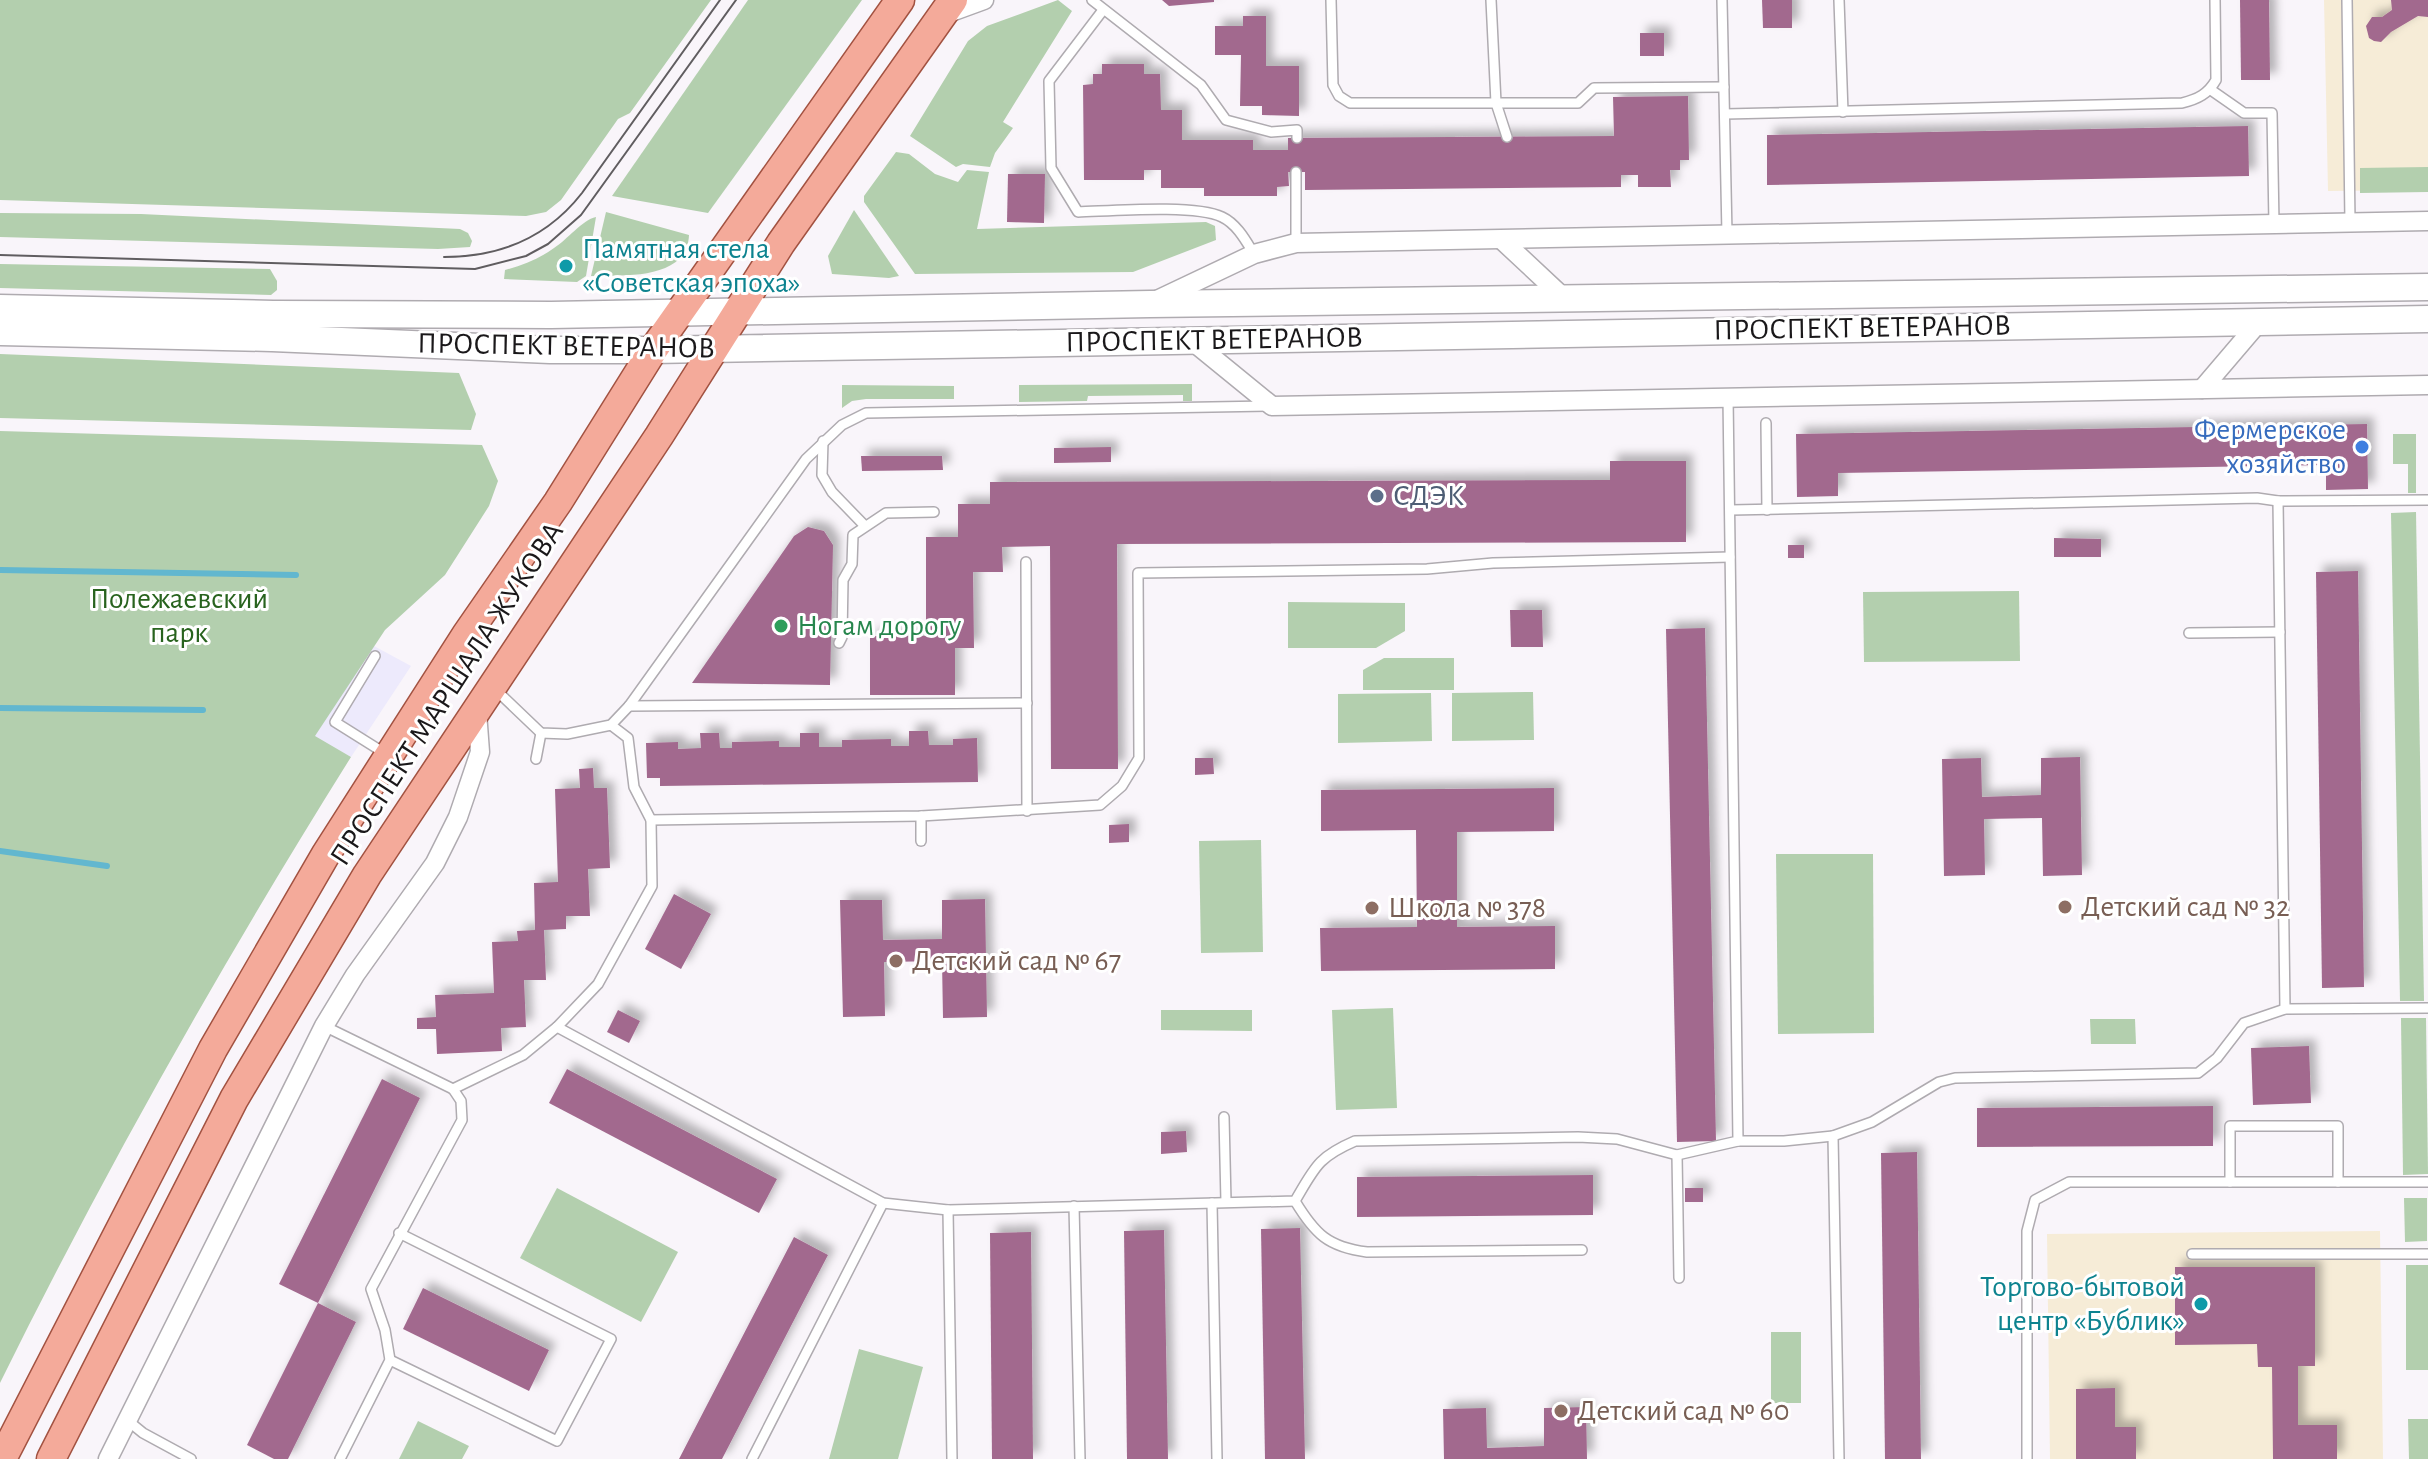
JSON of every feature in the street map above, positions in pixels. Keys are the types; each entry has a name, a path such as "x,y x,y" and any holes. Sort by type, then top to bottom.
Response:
{"main road":[{"name":"ПРОСПЕКТ МАРШАЛА ЖУКОВА","path":"2,1459 213,1049 326,854 466,635 558,502 653,350 900,0"},
{"name":"ПРОСПЕКТ МАРШАЛА ЖУКОВА","path":"51,1459 234,1099 367,875 716,349 781,243 948,8"},
{"name":"ПРОСПЕКТ ВЕТЕРАНОВ","path":"0,308 401,315 678,313 2428,287"},
{"name":"ПРОСПЕКТ ВЕТЕРАНОВ","path":"0,332 272,338 550,350 653,350 2428,319"}],"street":[{"path":"948,8 984,0"},
{"path":"1150,304 1254,254 1296,243 2428,221"},
{"path":"1503,241 1564,298"},
{"path":"2202,389 2260,321"},
{"path":"1191,340 1272,406 2428,385"},
{"path":"108,1459 324,1026 355,975 435,863 458,817 480,752 484,697"}],"lane":[{"path":"1092,0 1201,85 1226,120 1271,132 1297,130 1297,138"},
{"path":"1331,0 1333,85 1339,96 1350,103 1578,103 1594,88 1724,87"},
{"path":"1491,0 1496,103 1507,137"},
{"path":"1722,0 1727,234"},
{"path":"1839,0 1843,112"},
{"path":"1725,114 2182,103 2197,100 2211,90 2216,80 2215,0"},
{"path":"2347,0 2350,222"},
{"path":"1103,10 1049,81 1051,168 1078,212 1203,210 1224,218 1242,234 1254,254"},
{"path":"2211,90 2244,113 2272,113 2274,224"},
{"path":"1296,172 1296,243"},
{"path":"1728,397 1738,1141"},
{"path":"484,697 541,733 567,734 611,725 629,706 804,462 842,425 866,413 1272,406"},
{"path":"1766,423 1767,510"},
{"path":"823,441 822,475 832,492 865,526"},
{"path":"1731,510 2257,498 2278,501 2428,500"},
{"path":"2278,501 2285,1009"},
{"path":"839,643 842,637 843,580 852,564 853,535 886,513 934,512"},
{"path":"651,820 921,816 1100,805 1122,786 1139,758 1138,573 1427,569 1493,563 1730,557"},
{"path":"1026,562 1027,811"},
{"path":"2189,633 2280,632"},
{"path":"375,656 335,722 389,756"},
{"path":"629,706 1027,703"},
{"path":"453,1089 523,1055 557,1027 598,984 652,886 651,820 634,787 628,738 611,725"},
{"path":"536,759 541,733"},
{"path":"921,816 921,841"},
{"path":"1295,1201 1314,1168 1330,1151 1355,1141 1578,1137 1617,1139 1677,1155 1738,1141 1784,1141 1833,1136 1872,1122 1939,1082 1955,1078 2198,1073 2217,1058 2244,1023 2285,1009 2428,1008"},
{"path":"324,1026 453,1089 461,1101 462,1120 371,1289 385,1330 390,1360 340,1459"},
{"path":"557,1027 883,1203 948,1210 1295,1201"},
{"path":"1224,1117 1226,1202"},
{"path":"2230,1182 2230,1126 2338,1126 2338,1182"},
{"path":"1833,1136 1839,1459"},
{"path":"1677,1155 1679,1278"},
{"path":"2027,1459 2027,1231 2035,1200 2069,1182 2428,1182"},
{"path":"1295,1201 1312,1228 1331,1243 1348,1250 1582,1250"},
{"path":"752,1459 883,1203"},
{"path":"1212,1203 1217,1459"},
{"path":"1074,1206 1080,1459"},
{"path":"948,1210 952,1459"},
{"path":"390,1360 557,1441 611,1339 399,1233"},
{"path":"2192,1254 2428,1254"},
{"path":"127,1420 143,1433 191,1459"}],"shaded area":[{"path":"2324,0 2428,0 2428,190 2328,191"},
{"path":"374,646 411,666 351,757 314,737"},
{"path":"2380,1231 2383,1459 2050,1459 2047,1234"}],"green space":[{"path":"0,0 711,0 630,113 618,119 561,200 546,212 526,216 0,200"},
{"path":"748,0 862,0 708,213 612,196"},
{"path":"1058,0 1072,11 1003,122 1013,128 995,153 990,167 963,164 956,167 910,136 968,41 987,26"},
{"path":"896,152 909,154 935,174 958,182 967,170 989,172 977,229 1206,222 1215,226 1216,240 1133,272 915,274 864,202 864,196"},
{"path":"2428,167 2428,192 2360,193 2360,168"},
{"path":"854,210 899,276 832,274 828,256"},
{"path":"606,212 689,235 685,250 677,261 651,272 591,276"},
{"path":"0,213 141,214 460,229 468,233 472,241 470,247 438,249 0,237"},
{"path":"596,217 586,276 577,282 504,279 505,270 543,255"},
{"path":"0,264 270,269 277,281 277,290 271,295 0,288"},
{"path":"0,354 459,373 476,414 471,430 0,418"},
{"path":"1192,384 1192,401 1183,401 1183,395 1088,396 1087,401 1019,402 1019,385"},
{"path":"842,385 954,386 954,399 866,399 852,401 842,408"},
{"name":"Полежаевский парк","path":"0,431 482,445 498,481 489,506 445,575 385,630 315,736 351,757 257,910 168,1066 82,1223 0,1383"},
{"path":"2393,434 2416,434 2416,493 2408,493 2408,464 2393,464"},
{"path":"2416,512 2424,1001 2400,1001 2391,513"},
{"path":"2019,591 2020,661 1864,662 1863,592"},
{"path":"1288,602 1405,603 1405,631 1376,648 1288,648"},
{"path":"1384,658 1454,658 1454,690 1363,690 1363,670"},
{"path":"1533,692 1534,740 1452,741 1452,693"},
{"path":"1431,693 1432,741 1338,743 1338,694"},
{"path":"1261,840 1263,952 1201,953 1199,841"},
{"path":"1776,854 1873,854 1874,1033 1778,1034"},
{"path":"1393,1008 1397,1108 1336,1110 1332,1010"},
{"path":"1161,1010 1252,1010 1252,1031 1161,1030"},
{"path":"2401,1018 2426,1018 2428,1174 2403,1175"},
{"path":"2090,1019 2135,1019 2136,1044 2091,1044"},
{"path":"557,1188 678,1252 641,1322 520,1258"},
{"path":"2404,1198 2427,1198 2427,1241 2405,1242"},
{"path":"2406,1265 2428,1265 2428,1370 2406,1370"},
{"path":"1771,1332 1801,1332 1801,1403 1771,1403"},
{"path":"859,1349 923,1367 898,1459 829,1459"},
{"path":"2408,1419 2428,1419 2428,1459 2409,1459"},
{"path":"418,1421 469,1446 462,1459 399,1459"}],"building":[{"path":"1162,0 1214,0 1214,2 1169,6"},
{"path":"1762,0 1792,0 1792,28 1763,28"},
{"path":"2240,0 2269,0 2270,80 2241,80"},
{"path":"2391,0 2428,0 2428,17 2418,16 2391,32 2381,42 2374,41 2369,38 2366,26 2372,17 2382,17 2392,10"},
{"path":"1243,16 1266,16 1266,66 1299,66 1299,116 1262,115 1262,106 1240,106 1241,55 1215,55 1215,26 1243,26"},
{"path":"1640,33 1664,33 1664,56 1640,56"},
{"path":"1102,64 1144,64 1144,74 1160,74 1161,110 1182,110 1182,140 1253,140 1253,150 1288,150 1288,138 1614,136 1613,97 1688,96 1689,160 1680,160 1680,170 1670,170 1671,187 1638,187 1638,175 1621,175 1621,187 1305,190 1305,172 1288,172 1289,186 1277,187 1277,196 1204,196 1204,188 1161,188 1161,170 1144,170 1144,180 1084,180 1083,85 1093,84 1093,74 1102,74"},
{"path":"2248,126 2249,176 1767,185 1767,135"},
{"path":"1008,174 1045,174 1044,223 1007,222"},
{"path":"2367,424 2368,489 2326,490 2326,465 1838,473 1838,496 1797,497 1796,434"},
{"path":"1111,447 1111,462 1054,463 1054,448"},
{"path":"861,456 942,456 943,470 862,471"},
{"path":"1610,461 1686,461 1686,542 1117,544 1118,769 1051,769 1050,546 1002,547 1003,572 973,572 974,648 955,648 955,695 870,695 870,636 926,636 926,537 958,537 958,504 990,504 990,482 1610,480"},
{"path":"808,527 824,531 833,545 830,685 692,683 794,536"},
{"path":"2054,538 2101,539 2101,557 2054,557"},
{"path":"1788,545 1804,545 1804,558 1788,558"},
{"path":"2358,571 2364,987 2322,988 2316,572"},
{"path":"1510,610 1542,610 1543,647 1511,647"},
{"path":"1705,628 1716,1141 1677,1142 1666,629"},
{"path":"909,731 928,731 929,745 953,745 953,739 977,738 978,782 660,786 660,778 647,778 646,743 678,742 678,749 701,748 700,733 719,733 720,748 732,748 732,742 779,741 779,747 800,747 800,733 819,733 819,747 842,747 842,740 891,739 891,746 909,746"},
{"path":"2080,757 2082,875 2043,876 2042,818 1984,819 1985,875 1944,876 1942,759 1981,758 1982,797 2041,795 2041,758"},
{"path":"1195,758 1213,758 1214,774 1195,775"},
{"path":"593,768 594,788 607,788 610,868 588,869 590,916 566,916 566,929 544,930 546,980 524,980 526,1027 501,1028 502,1051 437,1054 436,1029 417,1029 417,1018 436,1017 435,995 494,993 492,942 518,941 517,931 535,930 534,883 558,882 555,789 580,788 579,769"},
{"path":"1554,788 1554,831 1457,832 1457,927 1555,926 1555,969 1321,971 1320,928 1417,927 1416,830 1321,831 1321,790"},
{"path":"1129,824 1129,842 1109,843 1109,825"},
{"path":"674,894 711,914 681,969 645,949"},
{"path":"985,899 987,1017 943,1018 942,961 884,962 885,1016 843,1017 840,900 882,900 883,940 942,939 942,900"},
{"path":"618,1010 640,1021 629,1043 607,1032"},
{"path":"2309,1046 2311,1103 2253,1105 2251,1048"},
{"path":"567,1069 777,1179 759,1213 549,1103"},
{"path":"382,1079 420,1098 318,1303 279,1284"},
{"path":"2213,1106 2213,1146 1977,1147 1977,1108"},
{"path":"1186,1131 1187,1152 1161,1154 1161,1132"},
{"path":"1917,1152 1921,1459 1885,1459 1881,1153"},
{"path":"1593,1175 1593,1215 1357,1217 1357,1177"},
{"path":"1685,1188 1703,1188 1703,1202 1685,1202"},
{"path":"1300,1228 1305,1459 1265,1459 1261,1229"},
{"path":"1164,1230 1168,1459 1127,1459 1124,1231"},
{"path":"1031,1232 1033,1459 992,1459 990,1233"},
{"path":"794,1237 828,1255 722,1459 679,1459"},
{"path":"2175,1267 2315,1267 2315,1366 2298,1366 2298,1425 2337,1425 2337,1459 2273,1459 2272,1367 2258,1367 2257,1344 2175,1345"},
{"path":"423,1288 549,1350 529,1391 403,1329"},
{"path":"318,1303 356,1322 288,1459 274,1459 247,1445"},
{"path":"2115,1388 2115,1427 2136,1427 2136,1459 2076,1459 2076,1389"},
{"path":"1586,1407 1587,1459 1444,1459 1443,1409 1486,1408 1487,1448 1544,1446 1544,1408"}],"waterway":[{"path":"0,570 296,575"},
{"path":"0,708 203,710"},
{"path":"0,851 107,866"}],"tram line":[{"path":"444,257 503,249 538,233 568,209 720,0"},
{"path":"0,255 475,269 526,256 548,244 581,215 736,0"}],"place":[{"name":"Памятная стела «Советская эпоха»","path":"566,266"},
{"name":"Фермерское хозяйство","path":"2362,447"},
{"name":"СДЭК","path":"1377,496"},
{"name":"Ногам дорогу","path":"781,626"},
{"name":"Детский сад № 32","path":"2065,907"},
{"name":"Школа № 378","path":"1372,908"},
{"name":"Детский сад № 67","path":"896,961"},
{"name":"Торгово-бытовой центр «Бублик»","path":"2201,1304"},
{"name":"Детский сад № 60","path":"1561,1411"}]}
